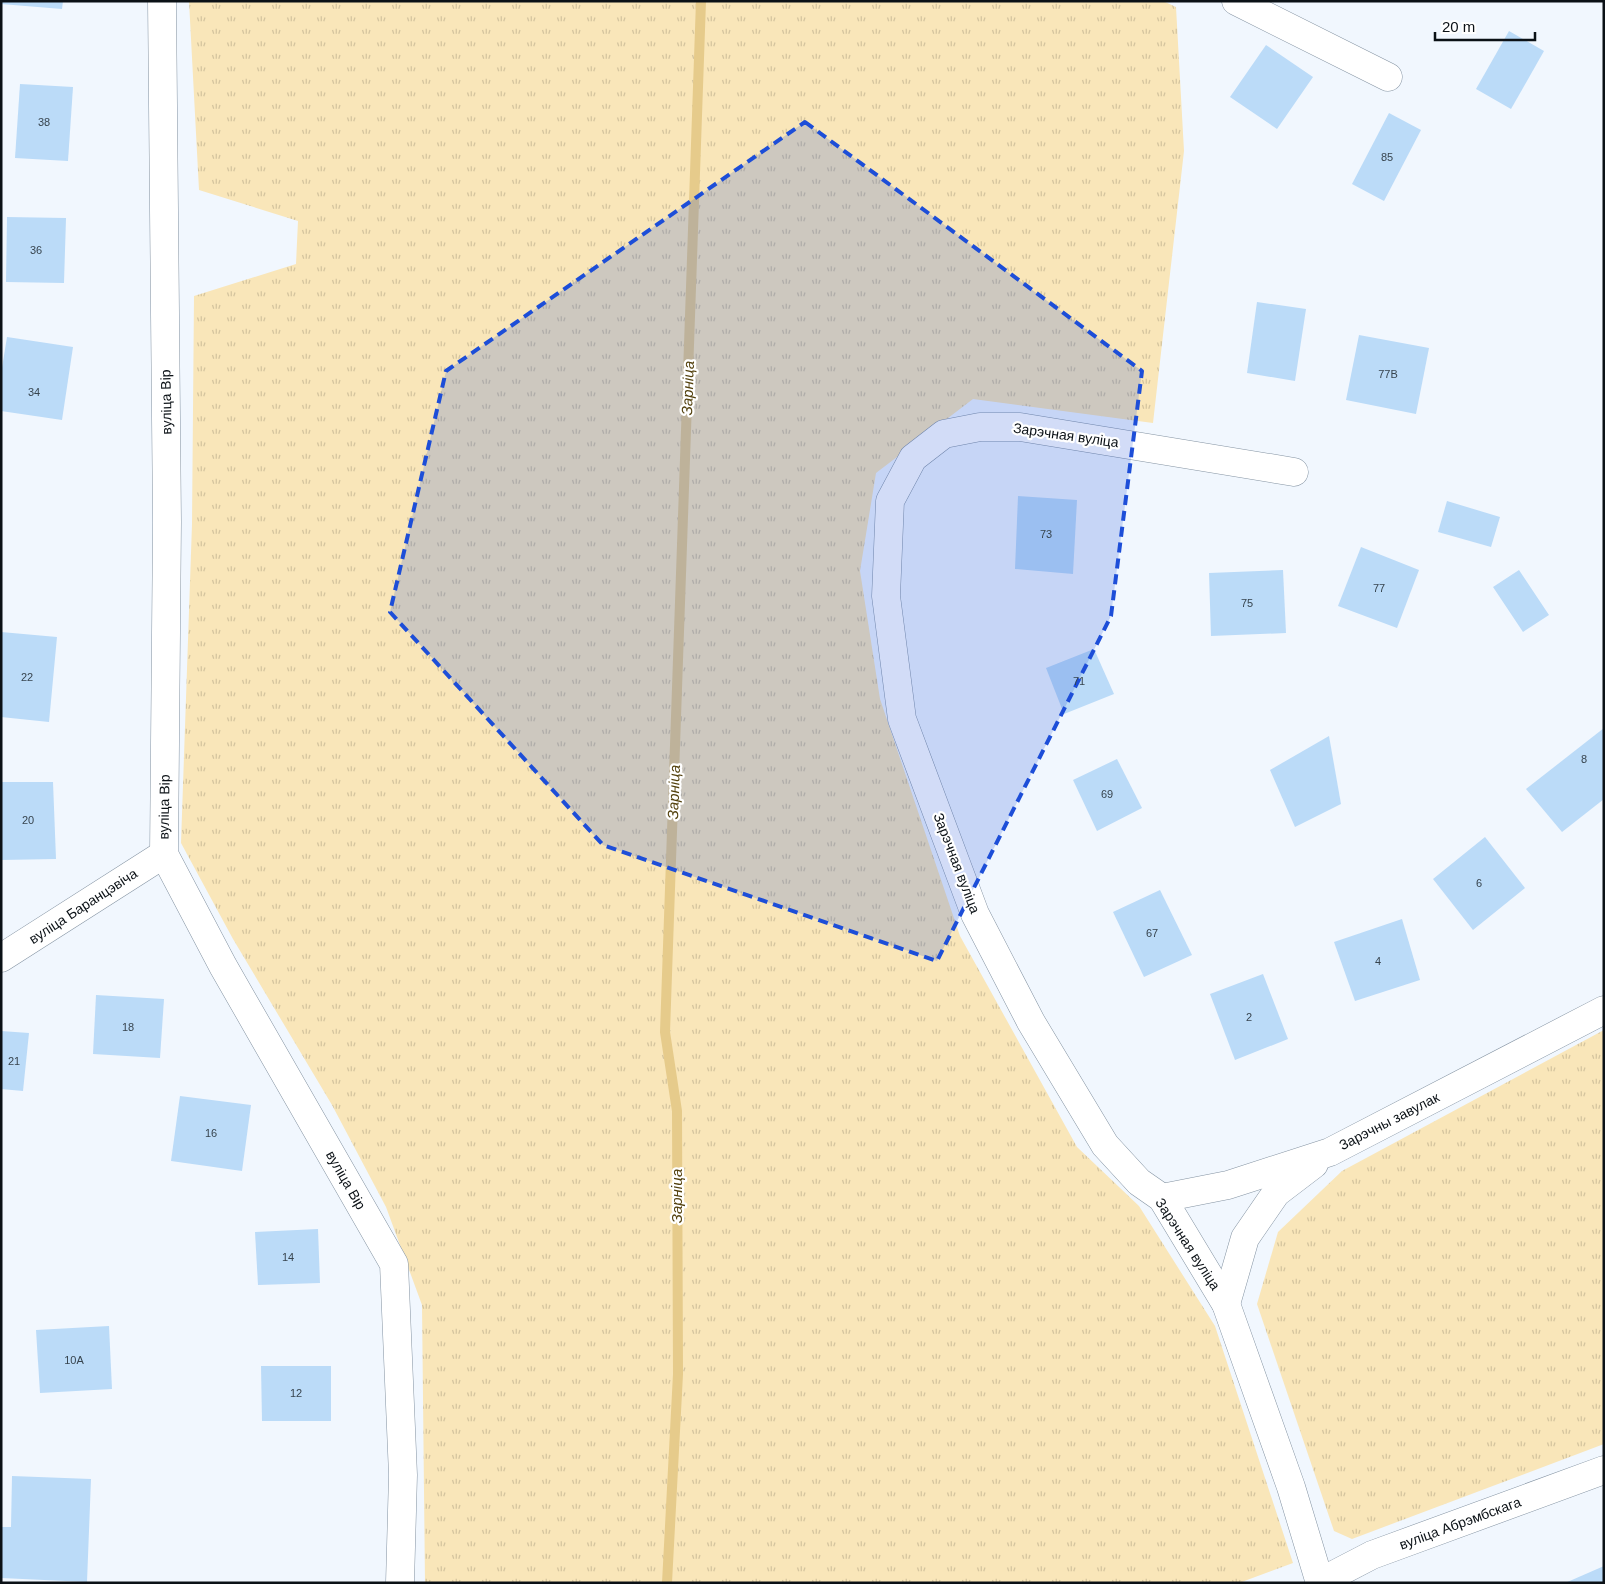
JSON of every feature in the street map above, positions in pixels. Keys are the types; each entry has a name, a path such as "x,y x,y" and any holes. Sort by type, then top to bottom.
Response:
{"street":[{"name":"вуліца Вір","path":"162,1 167,522 164,854 223,966 394,1264 403,1475 400,1583"},
{"path":"1236,1 1388,77"},
{"name":"Зарэчная вуліца","path":"1294,472 1020,427 980,427 944,434 913,458 890,500 886,596 902,719 975,914 1031,1022 1105,1145 1140,1182 1162,1198 1226,1304 1291,1487 1320,1582"},
{"name":"вуліца Баранцэвіча","path":"1,958 164,854"},
{"name":"Зарэчны завулак","path":"1162,1198 1228,1185 1330,1152 1604,1010"},
{"path":"1226,1304 1245,1238 1276,1193 1330,1152"},
{"name":"вуліца Абрэмбскага","path":"1320,1582 1372,1555 1604,1470"}],"highlighted area":[{"path":"805,122 1142,371 1111,616 937,961 603,845 390,612 446,371"}],"green space":[{"path":"189,1 1163,1 1176,7 1184,151 1153,423 973,399 876,473 860,571 880,699 960,936 1077,1147 1139,1206 1215,1326 1293,1563 1239,1583 425,1583 422,1305 386,1207 332,1105 233,939 181,843 192,524 194,296 296,264 298,221 199,190"},
{"path":"1604,1030 1604,1444 1352,1539 1334,1531 1257,1304 1278,1232 1342,1171"}],"building":[{"path":"1,1 63,1 62,9 1,4"},
{"path":"1509,31 1544,51 1511,109 1476,89"},
{"path":"1266,45 1313,77 1277,129 1230,97"},
{"path":"20,84 73,87 68,161 15,158"},
{"path":"1389,113 1421,130 1384,201 1352,184"},
{"path":"7,217 66,218 64,283 6,282"},
{"path":"1257,302 1306,309 1295,381 1247,373"},
{"path":"1359,335 1429,348 1416,414 1346,400"},
{"path":"7,337 73,347 62,420 1,411 1,374"},
{"path":"1018,496 1077,500 1073,574 1015,569"},
{"path":"1447,501 1500,517 1491,547 1438,532"},
{"path":"1361,547 1419,570 1397,628 1338,606"},
{"path":"1283,570 1286,633 1211,636 1209,573"},
{"path":"1519,570 1549,615 1523,632 1493,587"},
{"path":"1,632 57,637 49,722 1,717"},
{"path":"1094,649 1114,694 1064,714 1046,668"},
{"path":"1604,728 1604,799 1562,832 1526,789"},
{"path":"1329,736 1341,804 1295,827 1270,770"},
{"path":"1117,759 1142,808 1097,831 1073,780"},
{"path":"1,782 53,782 56,859 1,860"},
{"path":"1485,837 1525,888 1473,930 1433,879"},
{"path":"1160,890 1192,955 1144,977 1113,912"},
{"path":"1402,919 1420,980 1355,1001 1334,942"},
{"path":"1263,974 1288,1039 1235,1060 1210,994"},
{"path":"96,995 164,999 160,1058 93,1054"},
{"path":"1,1031 29,1033 23,1091 1,1089"},
{"path":"180,1096 251,1105 242,1171 171,1161"},
{"path":"318,1229 320,1283 258,1285 255,1232"},
{"path":"109,1326 112,1389 40,1393 36,1330"},
{"path":"261,1366 331,1366 331,1421 262,1421"},
{"path":"12,1476 91,1479 87,1582 1,1578 1,1527 11,1527"},
{"path":"1604,1566 1604,1583 1565,1583"}],"waterway":[{"name":"Зарніца","path":"667,1583 678,1374 677,1111 665,1032 701,1"}]}
